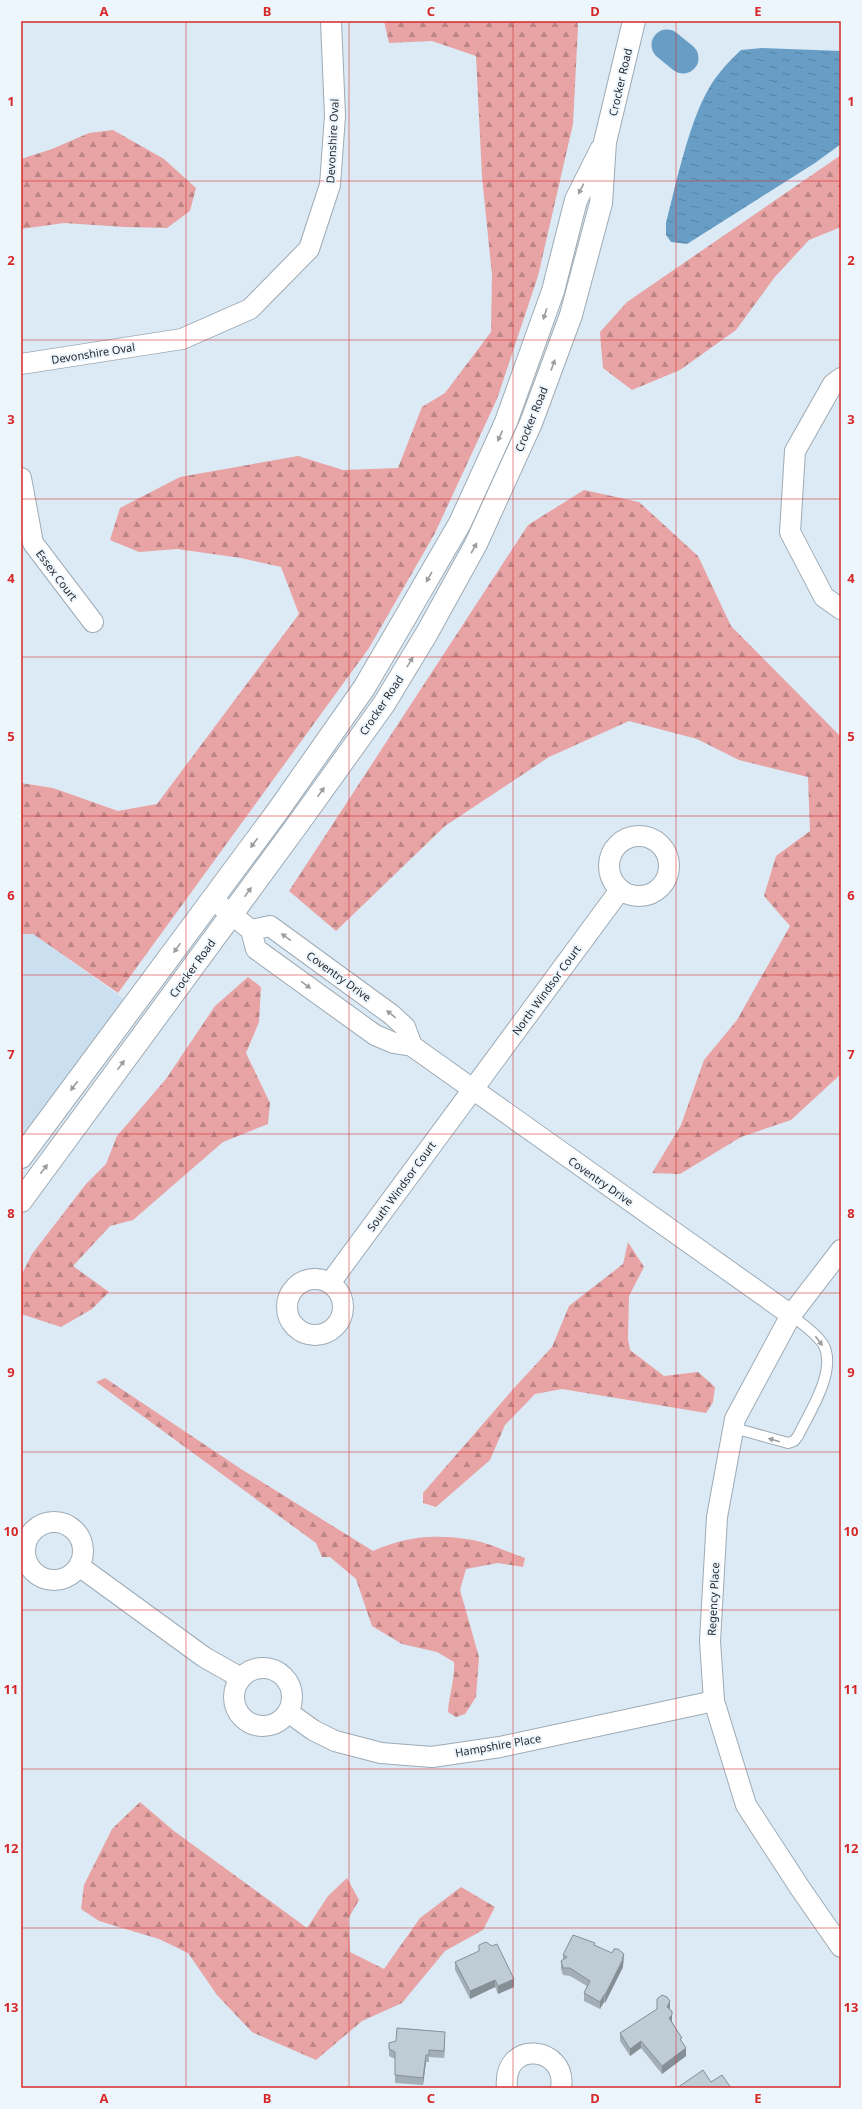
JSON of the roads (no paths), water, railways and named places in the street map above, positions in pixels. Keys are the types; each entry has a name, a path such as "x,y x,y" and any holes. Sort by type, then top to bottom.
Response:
{"main road":[{"name":"Crocker Road","path":"21,1201 298,824 384,704 408,666 476,544 525,436 571,316 581,283 601,203 605,142 634,21"},
{"name":"Crocker Road","path":"21,1157 277,812 364,688 460,523 518,390 553,291 576,200 605,142"}],"street":[{"name":"Devonshire Oval","path":"21,364 182,339 250,309 309,249 330,185 335,116 331,21"},
{"path":"841,378 833,384 795,451 790,532 824,597 841,609"},
{"name":"Essex Court","path":"21,478 33,543 93,622"},
{"name":"North Windsor Court","path":"473,1089 620,890"},
{"path":"212,900 251,930"},
{"name":"Coventry Drive","path":"412,1046 405,1027 392,1015 270,926 251,930 256,949 375,1035 394,1043 412,1046 791,1316"},
{"name":"South Windsor Court","path":"330,1283 473,1089"},
{"name":"Regency Place","path":"841,1250 791,1316 736,1419 717,1517 710,1641 714,1701 746,1805 800,1888 841,1947"},
{"path":"79,1566 204,1658 241,1678"},
{"path":"266,1668 283,1676 289,1684 292,1693 292,1703 282,1720 274,1724 264,1726 254,1725 239,1713 235,1704 234,1694 241,1678 257,1669 266,1668"},
{"name":"Hampshire Place","path":"288,1712 313,1730 335,1741 381,1753 432,1757 500,1747 714,1701"},
{"path":"507,2088 506,2076 509,2067 516,2059 526,2054 538,2053 549,2058 556,2064 561,2075 561,2088"}],"lane":[{"path":"734,1428 783,1442 794,1441 798,1436 824,1384 828,1370 823,1345 813,1333 791,1316"}],"water":[{"path":"762,48 841,51 841,144 815,163 687,244 671,242 666,235 666,223 685,149 705,94 720,72 741,50"}],"waterway":[{"path":"667,45 683,58"}]}
